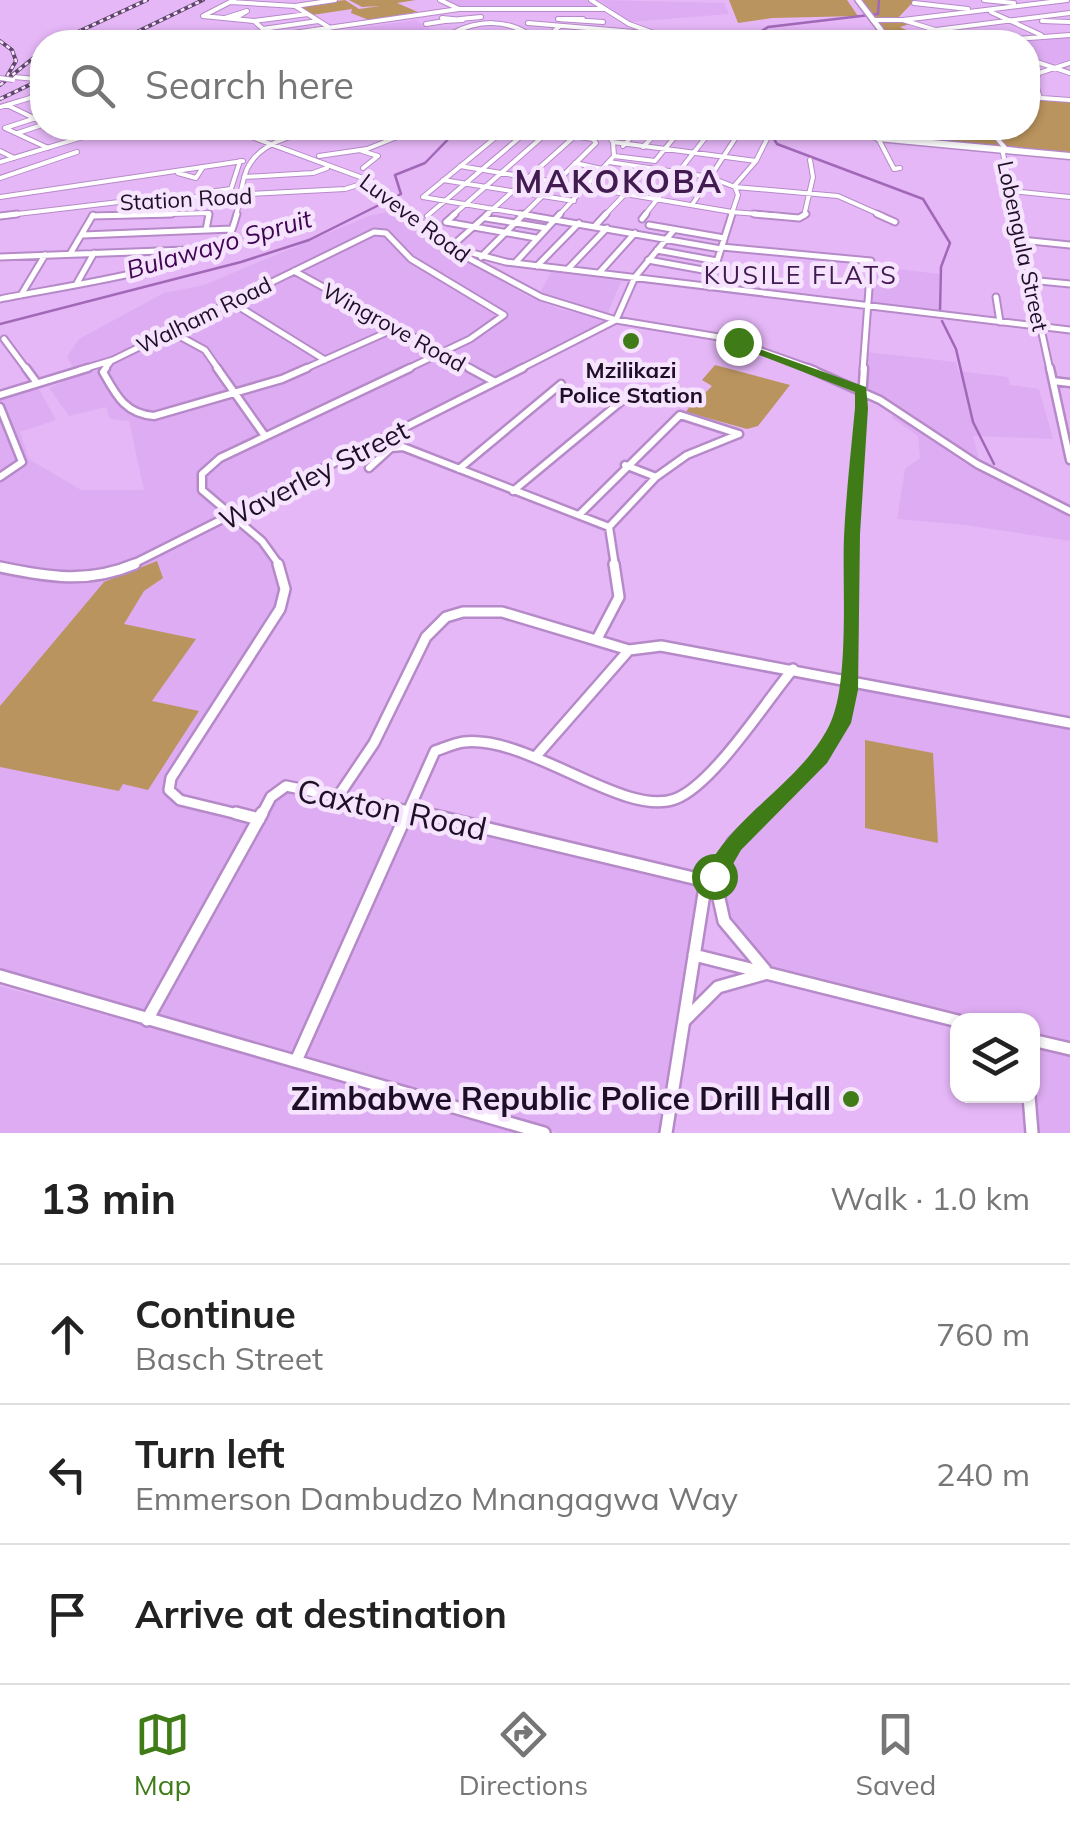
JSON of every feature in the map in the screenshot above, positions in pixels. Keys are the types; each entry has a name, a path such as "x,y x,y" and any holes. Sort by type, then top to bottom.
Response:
{"highway":[{"path":"858,0 881,30"},
{"path":"900,140 1069,158"}],"street":[{"path":"301,0 314,3"},
{"path":"308,14 257,21 203,16 232,1 296,6 336,0"},
{"path":"440,0 459,9"},
{"path":"591,0 645,30"},
{"path":"917,0 914,3 984,10 1033,30"},
{"path":"959,8 964,0"},
{"path":"984,0 1030,4"},
{"path":"871,17 902,18 1067,0"},
{"path":"296,6 330,28"},
{"path":"314,30 459,9 549,10 576,13 583,20"},
{"path":"604,9 558,19 603,22 613,30"},
{"path":"474,10 488,23"},
{"path":"518,26 549,10"},
{"path":"528,23 593,30 609,16 594,10"},
{"path":"225,19 248,12 234,20"},
{"path":"511,12 517,16"},
{"path":"507,23 510,19 502,15 511,12"},
{"path":"555,30 576,13"},
{"path":"902,18 936,30 1070,13"},
{"path":"412,16 436,30"},
{"path":"426,24 445,21 441,18 481,17"},
{"path":"1016,20 1070,22"},
{"path":"257,21 263,29 318,21"},
{"path":"464,30 488,23 507,23 522,30"},
{"path":"1041,35 1070,35"},
{"path":"1040,63 1070,73"},
{"path":"1040,71 1070,63"},
{"path":"1,77 30,81"},
{"path":"0,107 30,98"},
{"path":"1040,98 1070,100"},
{"path":"7,105 30,116"},
{"path":"30,119 5,127 30,140"},
{"path":"16,133 30,127"},
{"path":"31,140 48,148"},
{"path":"0,162 73,140"},
{"name":"Luveve Road","path":"266,140 367,176 454,245 482,257 1070,330"},
{"name":"Luveve Road","path":"268,140 371,181 396,198 450,248 560,304 616,320 738,342 861,390 994,473 1070,511"},
{"path":"0,299 196,254 226,241 251,162 285,140"},
{"path":"319,156 362,150 390,140"},
{"path":"492,140 423,197 666,240 871,261 852,534 849,681 841,723 830,745 733,844 710,878 666,1133"},
{"path":"427,216 517,140"},
{"path":"536,238 446,222 539,140"},
{"path":"454,245 569,140"},
{"path":"482,257 596,143 594,140"},
{"path":"515,263 629,140"},
{"path":"634,159 650,140"},
{"path":"614,154 654,161 672,140"},
{"path":"642,219 703,140"},
{"path":"692,206 735,140"},
{"path":"735,186 756,161 766,140"},
{"path":"997,140 1004,150"},
{"path":"614,154 613,142 756,161"},
{"path":"0,178 77,152 60,144"},
{"path":"362,150 378,156 363,168"},
{"name":"Lobengula Street","path":"1004,150 1070,460"},
{"path":"0,151 14,158"},
{"path":"460,166 692,206 803,218 810,192 810,160"},
{"path":"202,195 230,190 240,161"},
{"path":"0,197 251,162"},
{"path":"608,162 710,177 735,186 842,196 894,222"},
{"path":"575,164 602,169"},
{"path":"243,179 316,173 327,168"},
{"path":"243,179 273,193"},
{"path":"442,180 574,202"},
{"name":"Station Road","path":"0,214 136,198 345,189 371,181"},
{"path":"709,286 738,194 735,186"},
{"path":"1011,191 1070,197"},
{"path":"595,226 626,192"},
{"path":"206,213 220,196"},
{"path":"0,214 136,198"},
{"path":"70,254 100,204"},
{"path":"92,216 206,213 211,214 206,230"},
{"path":"486,218 546,228"},
{"path":"537,266 579,223"},
{"path":"649,225 724,238"},
{"path":"568,270 607,228"},
{"path":"82,235 232,229"},
{"path":"616,320 635,277 674,230"},
{"name":"Walham Road","path":"0,396 113,360 369,233 386,233 412,259 504,315 492,326 442,353"},
{"path":"599,273 634,234"},
{"path":"1021,240 1070,245"},
{"path":"0,257 186,250 196,254"},
{"path":"657,250 717,261"},
{"path":"77,283 94,253"},
{"path":"21,295 45,255"},
{"path":"648,260 714,272"},
{"path":"489,270 490,265 506,262"},
{"name":"Wingrove Road","path":"294,271 495,382"},
{"path":"1029,280 1070,284"},
{"path":"996,297 1000,322"},
{"path":"232,302 325,360"},
{"name":"Waverley Street","path":"0,567 73,581 104,578 616,320"},
{"path":"113,360 104,372 126,410 136,416 164,415 238,394 394,328"},
{"path":"172,332 200,345 265,436"},
{"path":"4,339 38,383"},
{"path":"259,819 180,800 168,790 171,778 284,600 286,580 278,558 202,490 202,474 220,458 442,353"},
{"path":"1052,381 1070,383"},
{"path":"460,469 561,384"},
{"path":"512,491 624,398"},
{"path":"0,407 22,462 0,477"},
{"path":"862,408 892,408"},
{"path":"579,515 625,465 680,415 739,434 687,455 656,477 609,527"},
{"path":"369,468 398,447 609,527"},
{"path":"625,465 656,477"},
{"path":"598,639 619,596 609,527"},
{"path":"339,796 374,742 426,636 439,620 463,612 502,612 629,650 661,646 1070,723"},
{"path":"537,756 629,650"},
{"path":"296,1061 432,755 440,748 463,742 537,756 644,799 667,802 690,789 707,772 793,670"},
{"name":"Caxton Road","path":"147,1020 274,793 286,786 710,878"},
{"path":"710,878 724,921 742,947 768,973"},
{"path":"694,955 950,1018"},
{"path":"683,1022 718,987 768,973"},
{"path":"0,976 544,1133"},
{"path":"1040,1042 1070,1049"},
{"path":"1030,1103 1032,1133"}],"shaded area":[{"path":"345,0 359,9 380,6 362,7 349,0 416,0 397,3 418,12 369,20 351,13 352,9 312,15 299,6"},
{"path":"443,0 586,0 597,8 461,9"},
{"path":"599,0 724,3 729,14 630,22"},
{"path":"729,0 847,0 858,16 772,18 738,23"},
{"path":"860,0 915,0 897,19 913,23 900,27 908,30 883,30"},
{"path":"416,20 431,30 344,30"},
{"path":"1070,36 1070,62 1040,61 1040,38"},
{"path":"1040,98 1070,101 1070,155 920,140 1040,140"},
{"path":"403,208 449,250 527,296 559,309 612,320 230,518 274,556 280,566 282,599 165,788 169,797 260,820 275,793 292,787 701,884 663,1133 558,1133 0,969 0,396 36,384 56,420 20,432 29,459 81,490 144,490 129,421 110,419 106,407 69,416 49,388 77,375 67,357 79,339 164,293 204,285 369,216"},
{"path":"873,266 939,274 939,313 870,305"},
{"path":"551,272 621,281 607,315 540,293"},
{"path":"866,352 956,362 958,371 1008,377 1010,385 1039,389 1053,439 973,436 980,462 864,388"},
{"path":"715,365 790,385 758,426 747,429 686,412 700,391 706,392 712,386 702,380"},
{"path":"897,415 961,461 1070,517 1070,541 897,519 905,469 920,458 918,436 891,417"},
{"path":"157,561 163,578 144,591 124,624 196,639 152,701 199,711 148,790 123,784 119,791 0,767 0,706 104,582"},
{"path":"851,683 1070,724 1070,1133 1034,1133 1033,1103 1040,1103 1040,1013 950,1013 950,1017 768,971 734,935 715,883 734,844 822,758"},
{"path":"865,740 933,753 938,843 865,828"},
{"path":"0,986 529,1133 0,1133"}],"waterway":[{"name":"Bulawayo Spruit","path":"763,30 878,14 879,0"},
{"name":"Bulawayo Spruit","path":"0,324 241,262 309,240 401,194 395,175 425,163 447,140"},
{"path":"775,140 923,199 950,243 941,267 940,311"},
{"path":"942,321 956,349 973,422 994,464"}],"railway":[{"path":"82,30 147,0"},
{"path":"141,30 203,0"},
{"path":"0,41 12,50 16,61 7,76"},
{"path":"0,85 30,61"},
{"path":"0,99 30,85"}],"place":[{"name":"Mzilikazi Police Station","path":"631,341"},
{"name":"Zimbabwe Republic Police Drill Hall","path":"851,1099"}],"district":[{"name":"MAKOKOBA","path":"619,182"},
{"name":"KUSILE FLATS","path":"801,275"}],"route":[{"path":"714,876 733,844 820,758 841,723 848,690 852,534 862,408 861,390 738,342"}]}
